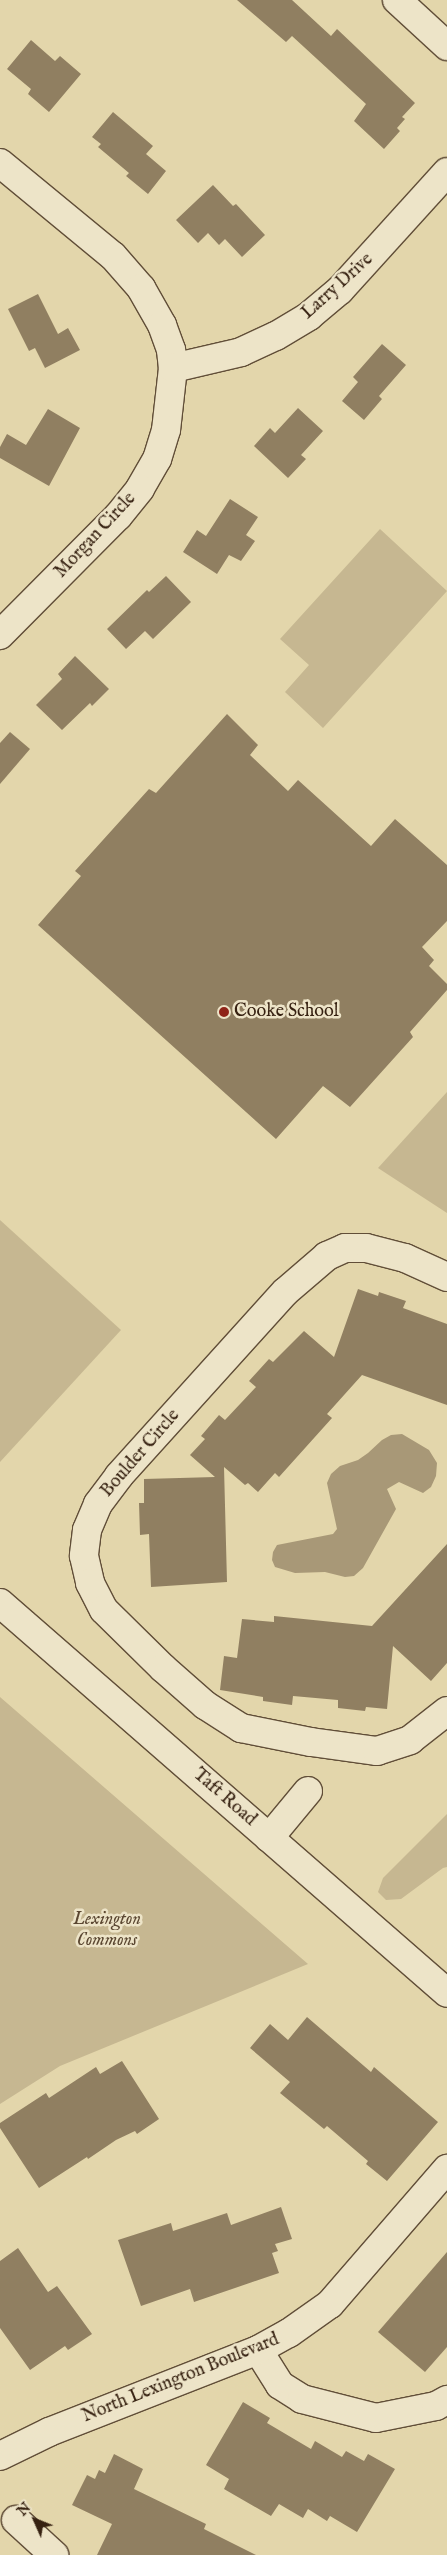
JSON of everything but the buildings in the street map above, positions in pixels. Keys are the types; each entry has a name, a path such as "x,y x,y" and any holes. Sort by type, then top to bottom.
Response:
{"street":[{"path":"397,0 447,46"},
{"name":"Morgan Circle","path":"0,163 112,256 141,288 162,325 170,350 172,368 166,430 156,459 140,489 118,516 0,635"},
{"name":"Larry Drive","path":"172,368 241,352 276,336 309,316 340,290 447,172"},
{"name":"Boulder Circle","path":"447,1277 406,1258 366,1248 345,1248 327,1256 285,1292 119,1476 98,1504 87,1530 84,1556 90,1583 104,1610 163,1668 205,1705 241,1728 311,1742 377,1751 410,1740 447,1711"},
{"name":"Taft Road","path":"0,1604 447,1993"},
{"path":"269,1838 308,1791"},
{"name":"North Lexington Boulevard","path":"0,2456 49,2432 258,2350 289,2334 330,2304 447,2169"},
{"path":"258,2350 280,2385 302,2399 376,2418 436,2406 447,2400"},
{"path":"16,2520 54,2555"}],"green space":[{"path":"380,529 447,591 323,728 285,692 309,665 280,639"},
{"path":"447,1092 447,1213 378,1168"},
{"path":"0,1220 121,1330 0,1462"},
{"name":"Lexington Commons","path":"0,1697 308,1964 60,2066 0,2104"},
{"path":"447,1814 447,1867 401,1899 386,1900 378,1892 383,1878"}],"shaded area":[{"path":"402,1434 429,1450 437,1463 436,1476 431,1487 423,1493 399,1482 387,1489 396,1509 363,1568 354,1576 345,1577 325,1572 295,1573 275,1567 272,1560 273,1552 277,1545 333,1534 337,1529 327,1483 331,1474 340,1466 358,1460 382,1440 391,1435"}],"place":[{"name":"Cooke School","path":"224,1012"}]}
